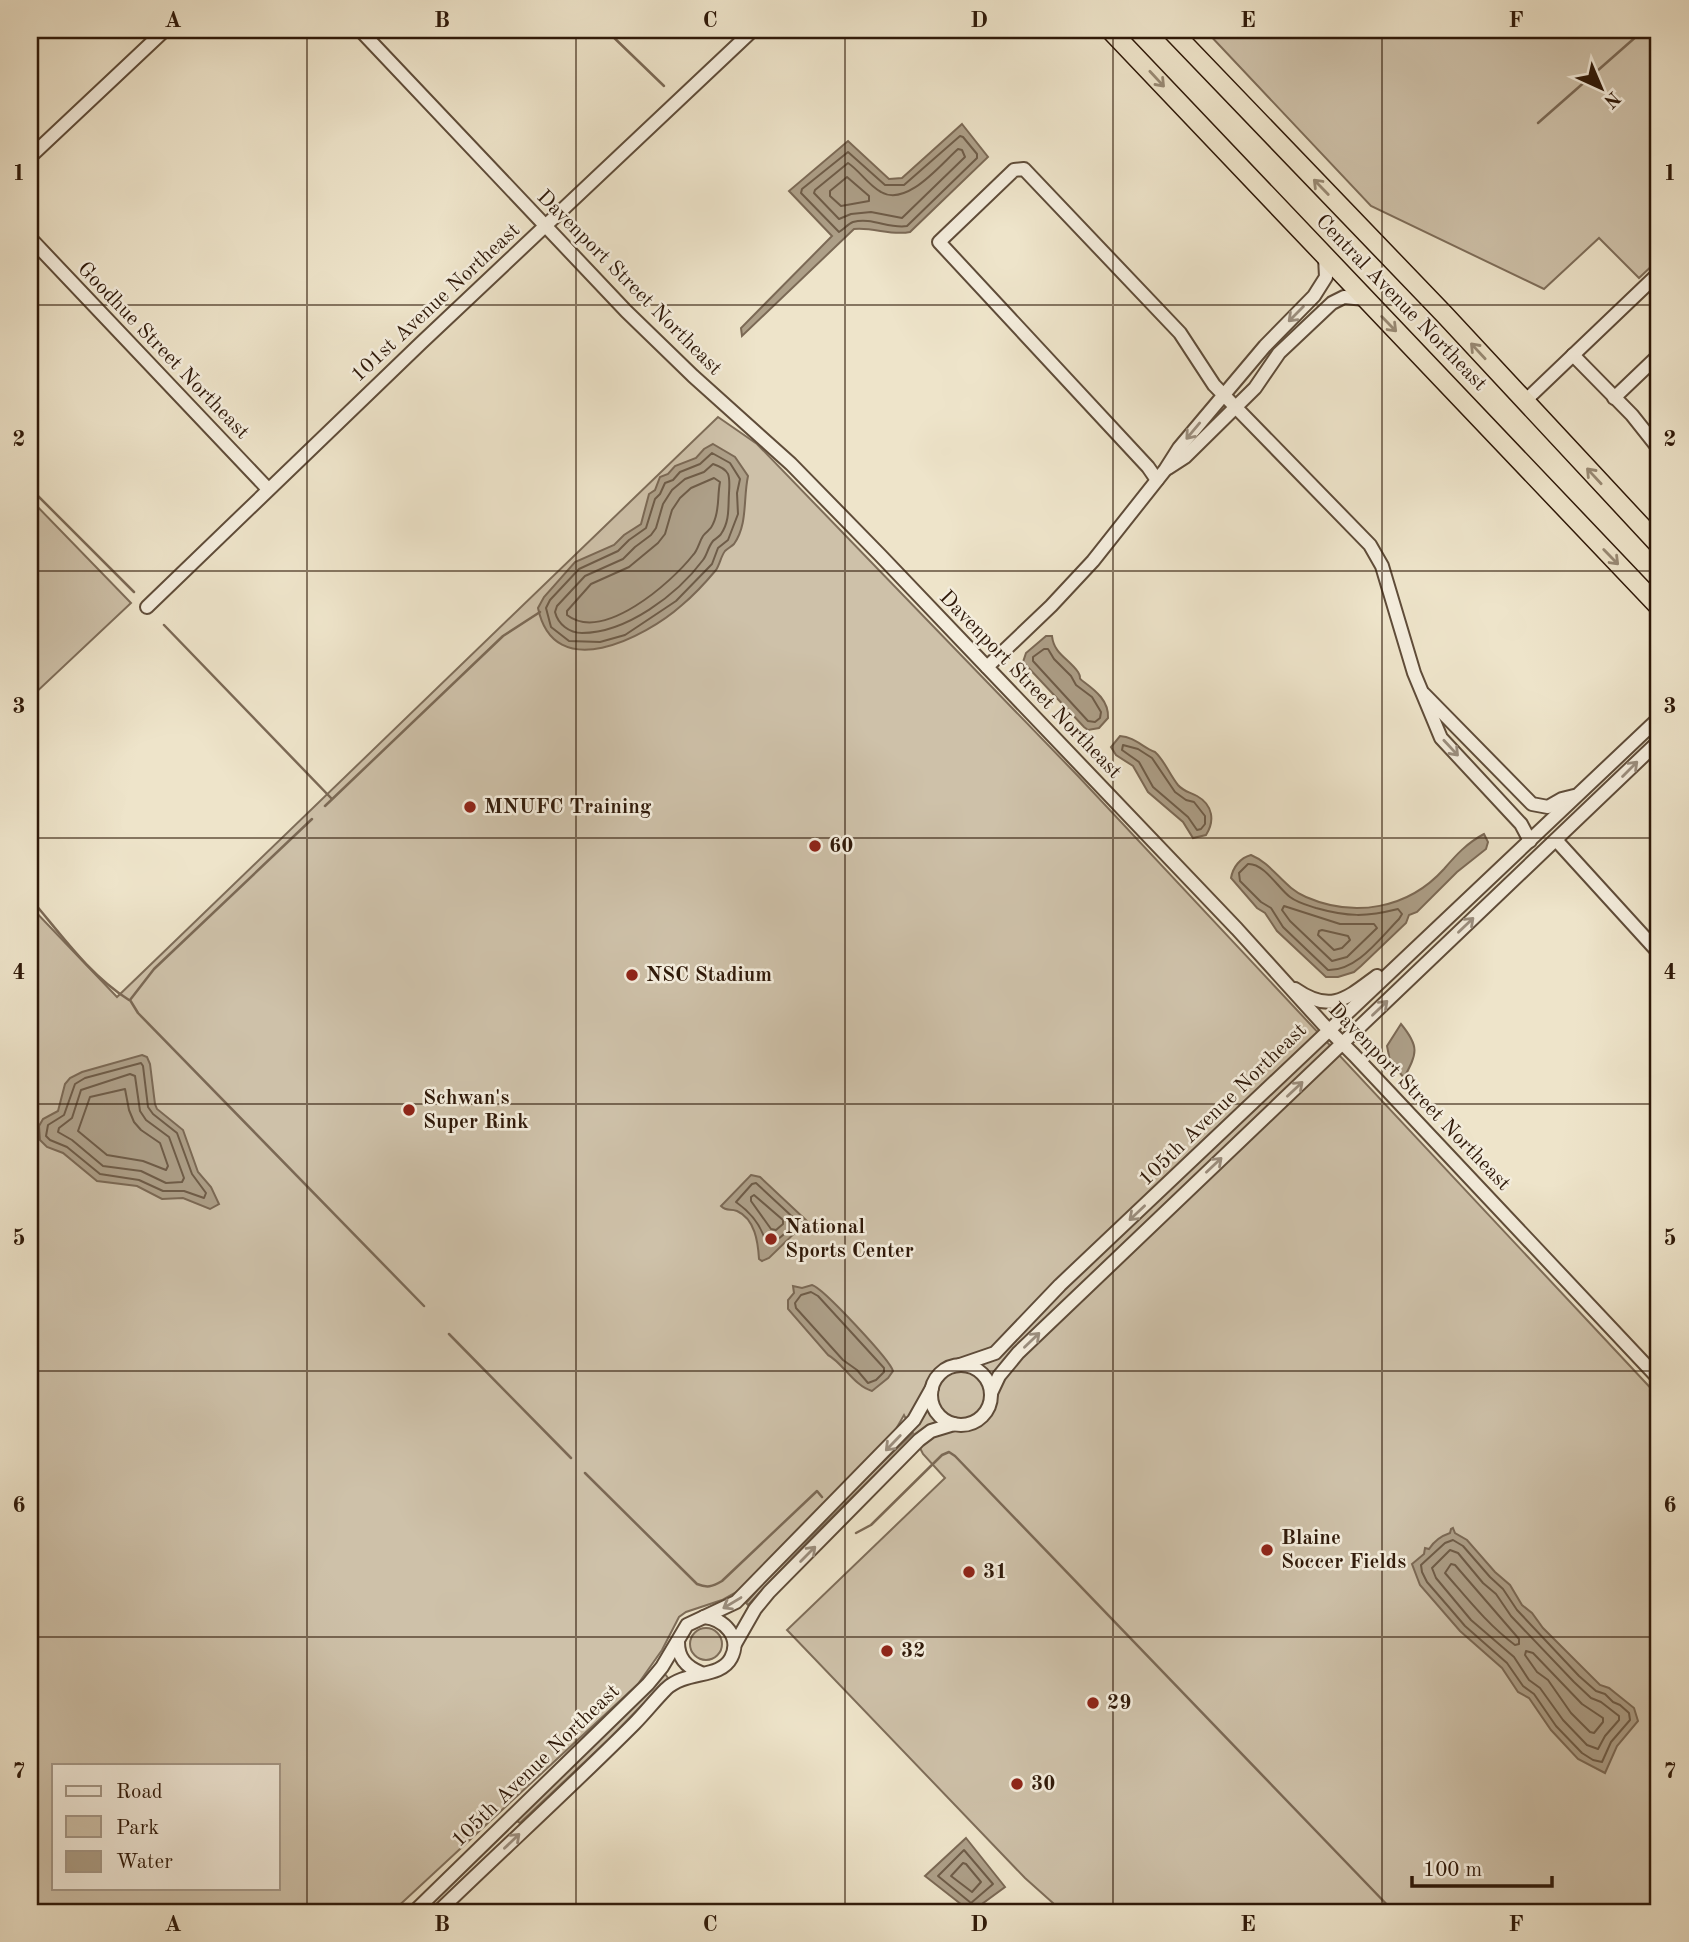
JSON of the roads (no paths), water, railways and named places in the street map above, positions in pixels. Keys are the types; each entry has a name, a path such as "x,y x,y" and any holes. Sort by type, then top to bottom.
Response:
{"highway":[{"name":"Central Avenue Northeast","path":"1110,30 1654,601 1659,613"},
{"name":"Central Avenue Northeast","path":"1171,30 1659,545"}],"street":[{"path":"30,157 165,30"},
{"name":"Davenport Street Northeast","path":"360,30 660,345 791,464 987,667 1659,1379"},
{"name":"101st Avenue Northeast","path":"147,607 753,30"},
{"path":"1161,475 1148,467 939,242 1014,170 1024,169 1180,333 1209,379 1370,545 1382,566 1419,689 1441,738 1521,824 1530,841"},
{"name":"Goodhue Street Northeast","path":"30,238 268,489"},
{"path":"987,667 1073,583 1161,475 1179,448 1265,346 1314,296 1326,277 1325,257"},
{"path":"1525,401 1659,273"},
{"path":"1161,475 1185,457 1255,388 1279,353 1332,303 1344,297 1365,299"},
{"path":"1573,355 1659,449"},
{"path":"1614,398 1659,355"},
{"path":"1419,689 1532,804 1548,807 1562,799 1578,795"},
{"name":"105th Avenue Northeast","path":"414,1912 648,1684 687,1625 736,1602 914,1420 935,1380 943,1371 995,1353 1060,1285 1659,718"},
{"name":"105th Avenue Northeast","path":"439,1912 636,1722 667,1688 676,1682 722,1668 731,1658 734,1644 755,1609 769,1591 919,1440 931,1431 976,1421 984,1414 999,1376 1018,1353 1659,741"},
{"path":"1556,839 1659,953"},
{"path":"1280,979 1316,1001 1335,1003 1348,999 1430,936"},
{"path":"960,1365 970,1366 985,1376 991,1393"},
{"path":"932,1388 933,1405 938,1413 954,1424"},
{"path":"704,1617 713,1618 728,1627 734,1644"},
{"path":"678,1642 681,1658 686,1665 701,1673"}],"water":[{"path":"962,124 988,157 910,232 854,229 742,336 741,328 832,236 789,191 848,141 889,179 902,178"},
{"path":"713,444 735,457 748,476 741,528 734,544 726,550 716,570 666,618 624,641 602,648 581,650 562,645 547,631 538,608 544,597 575,562 614,545 641,524 649,494 655,490 660,477 668,474 675,466 696,458"},
{"path":"1046,636 1052,636 1058,652 1104,702 1108,718 1099,728 1088,730 1084,727 1023,662 1026,653"},
{"path":"1120,736 1130,738 1155,752 1180,787 1206,804 1211,814 1211,824 1206,835 1193,838 1183,822 1148,792 1133,766 1116,755 1111,747"},
{"path":"1484,834 1488,842 1486,849 1457,872 1417,912 1409,915 1406,923 1361,966 1354,972 1338,977 1326,977 1277,931 1265,913 1257,908 1231,878 1238,864 1251,855 1306,897 1343,907 1380,906 1397,901 1430,883 1462,850"},
{"path":"1401,1024 1414,1045 1414,1056 1404,1078 1390,1061 1387,1046"},
{"path":"142,1055 147,1057 150,1064 157,1109 183,1130 198,1172 211,1187 219,1204 210,1209 183,1198 162,1199 137,1186 97,1181 63,1153 47,1147 40,1140 39,1126 43,1119 58,1111 65,1084 70,1078"},
{"path":"751,1175 760,1177 807,1221 769,1258 762,1261 759,1259 758,1245 748,1219 737,1211 721,1206"},
{"path":"812,1285 856,1325 893,1371 872,1391 860,1384 828,1355 788,1309 788,1300 794,1293 793,1286 802,1288"},
{"path":"1453,1528 1455,1533 1467,1540 1510,1585 1522,1605 1543,1628 1600,1685 1609,1688 1634,1708 1638,1721 1617,1746 1605,1773 1578,1759 1551,1730 1529,1698 1518,1692 1502,1668 1460,1631 1420,1585 1412,1564 1424,1554 1425,1548 1429,1549"},
{"path":"966,1838 1005,1887 971,1912 925,1876"}],"waterway":[{"path":"606,30 664,86"},
{"path":"1538,123 1638,35 1659,30"},
{"path":"30,488 134,592"},
{"path":"325,806 503,636 540,612"},
{"path":"164,625 331,798"},
{"path":"312,819 154,969 130,1000 138,1013 424,1306"},
{"path":"30,898 88,966 129,1000"},
{"path":"449,1334 571,1458"},
{"path":"856,1533 871,1525 942,1455 949,1452 955,1456 1394,1912"},
{"path":"585,1473 697,1584 707,1586 722,1581 817,1491 822,1497"}],"place":[{"name":"MNUFC Training","path":"470,807"},
{"name":"60","path":"815,846"},
{"name":"NSC Stadium","path":"632,975"},
{"name":"Schwan's Super Rink","path":"409,1110"},
{"name":"National Sports Center","path":"771,1239"},
{"name":"Blaine Soccer Fields","path":"1267,1550"},
{"name":"31","path":"969,1572"},
{"name":"32","path":"887,1651"},
{"name":"29","path":"1093,1703"},
{"name":"30","path":"1017,1784"}]}
